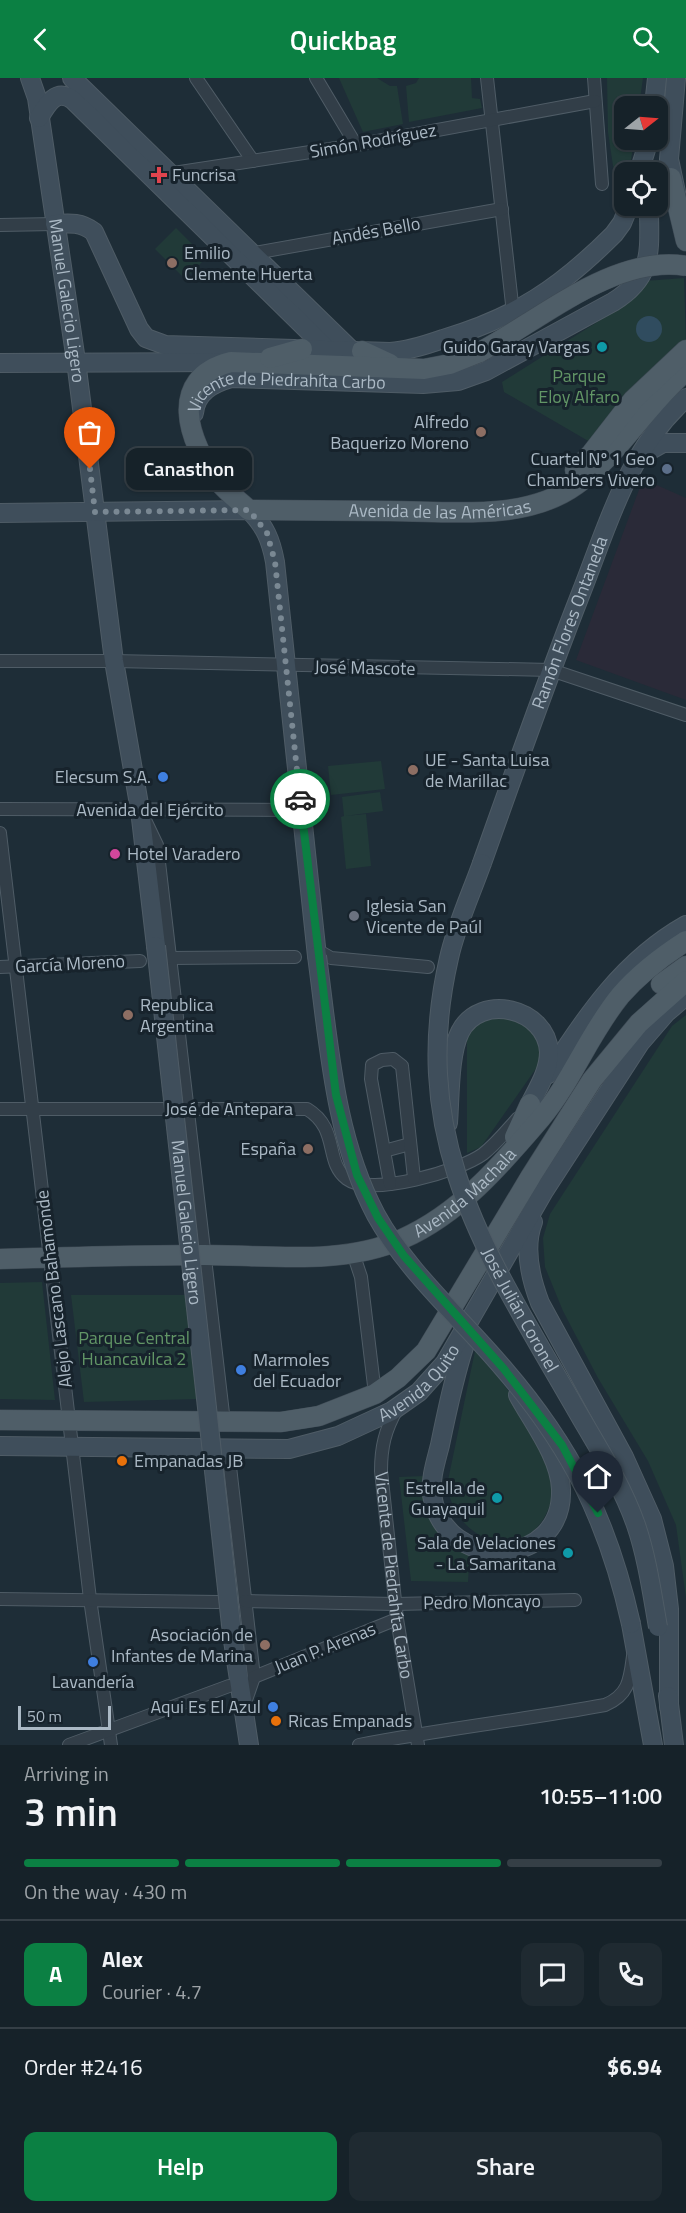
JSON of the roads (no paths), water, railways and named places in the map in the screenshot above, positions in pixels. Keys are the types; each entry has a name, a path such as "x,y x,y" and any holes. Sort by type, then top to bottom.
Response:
{"main road":[{"name":"Manuel Galecio Ligero","path":"30,78 35,91 76,361 114,661 140,810 237,1680 244,1704 249,1745"},
{"path":"72,78 160,176 328,350"},
{"path":"655,96 657,78"},
{"path":"676,78 669,159 671,178 686,241"},
{"path":"39,118 52,98 63,95 69,98 357,351 397,368"},
{"path":"671,178 686,217"},
{"path":"55,224 76,223 94,232 139,329 155,343 357,351 411,349 457,335 513,313 559,284 604,243 622,223 625,216"},
{"name":"Vicente de Piedrahíta Carbo","path":"317,953 272,546 259,520 219,482 197,441 194,413 198,399 210,387 231,378 423,384 458,381 486,371 595,313 631,289 644,272 648,262 648,216"},
{"path":"0,363 76,361 436,368 480,352 615,274 651,265 686,266"},
{"path":"197,441 188,411 193,387 212,368 302,349"},
{"path":"486,511 557,483 580,466 633,400 686,350"},
{"name":"Avenida de las Américas","path":"249,510 486,511 535,504 563,493 596,469 650,405 686,371"},
{"name":"Ramón Flores Ontaneda","path":"482,863 551,670 633,464 658,424 686,398"},
{"path":"633,464 643,453 663,443 686,443"},
{"path":"0,513 249,510"},
{"name":"José Julián Coronel","path":"482,863 449,957 441,1006 438,1071 446,1143 468,1210 501,1279 620,1486 636,1525 658,1627 674,1745"},
{"path":"530,1104 572,1038 607,990 640,956 686,925"},
{"name":"Avenida Machala","path":"0,1259 203,1255 336,1256 399,1240 434,1222 474,1192 541,1117 620,997 650,965 686,941"},
{"path":"317,953 336,1095 350,1154 365,1194 384,1227 419,1275 504,1369 562,1445 588,1490 616,1563 635,1642 653,1745"},
{"path":"592,1080 616,1037 635,1011 662,982 686,966"},
{"name":"Avenida Quito","path":"0,1420 224,1422 299,1420 335,1411 375,1394 398,1378 426,1351 531,1176 592,1080 647,1015 686,981"},
{"name":"Avenida Quito","path":"0,1446 275,1450 304,1446 338,1436 398,1408 419,1392 446,1363 544,1191 640,1043 666,1013 686,996"},
{"path":"446,1143 456,1043 461,1030 478,1015 501,1009 513,1010 534,1021 545,1037 549,1056 545,1073 507,1155"},
{"path":"544,1191 529,1240 528,1254 533,1285 549,1324 624,1456 652,1519 664,1566 669,1609 669,1707"},
{"path":"475,1314 455,1374 432,1492 438,1514 451,1532 480,1550 504,1553 533,1543 548,1529 558,1511 561,1489 555,1464 504,1369"}],"street":[{"path":"196,78 253,161"},
{"path":"316,78 356,146"},
{"path":"487,78 513,313"},
{"path":"594,78 602,184"},
{"name":"Simón Rodríguez","path":"160,176 356,146 595,101"},
{"name":"Andés Bello","path":"249,254 502,209"},
{"path":"0,225 55,224"},
{"name":"José Mascote","path":"0,662 114,661 551,670 686,715"},
{"name":"Avenida del Ejército","path":"0,809 301,810"},
{"name":"Manuel Galecio Ligero","path":"140,810 157,844 224,1422"},
{"name":"Alejo Lascano Bahamonde","path":"0,833 90,1599 111,1745"},
{"path":"317,953 331,958 428,966"},
{"path":"171,958 295,957"},
{"name":"García Moreno","path":"0,967 140,961"},
{"path":"390,1184 371,1079 372,1065 382,1060 393,1059 402,1066 414,1178"},
{"name":"José de Antepara","path":"0,1109 308,1109 319,1116 327,1128 334,1156 346,1178 358,1184 390,1184 468,1163 483,1154 530,1104"},
{"path":"384,1151 410,1144"},
{"path":"353,1253 361,1277 375,1394"},
{"name":"Vicente de Piedrahíta Carbo","path":"398,1408 384,1437 381,1471 397,1619 417,1739"},
{"name":"Manuel Galecio Ligero","path":"228,1449 254,1677 244,1704"},
{"path":"0,1599 218,1602"},
{"name":"Pedro Moncayo","path":"245,1601 395,1604 575,1600"},
{"name":"Juan P. Arenas","path":"254,1677 397,1619"},
{"path":"359,1745 417,1739 605,1705 618,1700 629,1682 635,1642"},
{"path":"69,1745 229,1686"}],"place":[{"name":"Funcrisa","path":"159,175"},
{"name":"Emilio Clemente Huerta","path":"172,263"},
{"name":"Guido Garay Vargas","path":"602,347"},
{"name":"Alfredo Baquerizo Moreno","path":"481,432"},
{"name":"Canasthon","path":"90,469"},
{"name":"Cuartel Nº 1 Geo Chambers Vivero","path":"667,469"},
{"name":"UE - Santa Luisa de Marillac","path":"413,770"},
{"name":"Elecsum S.A.","path":"163,777"},
{"name":"Hotel Varadero","path":"115,854"},
{"name":"Iglesia San Vicente de Paúl","path":"354,916"},
{"name":"Republica Argentina","path":"128,1015"},
{"name":"España","path":"308,1149"},
{"name":"Marmoles del Ecuador","path":"241,1370"},
{"name":"Empanadas JB","path":"122,1461"},
{"name":"Estrella de Guayaquil","path":"497,1498"},
{"name":"Sala de Velaciones - La Samaritana","path":"568,1553"},
{"name":"Asociación de Infantes de Marina","path":"265,1645"},
{"name":"Lavandería","path":"93,1662"},
{"name":"Aqui Es El Azul","path":"273,1707"},
{"name":"Ricas Empanads","path":"276,1721"}],"park label":[{"name":"Parque Eloy Alfaro","path":"579,386"},
{"name":"Parque Central Huancavilca 2","path":"134,1348"}]}
